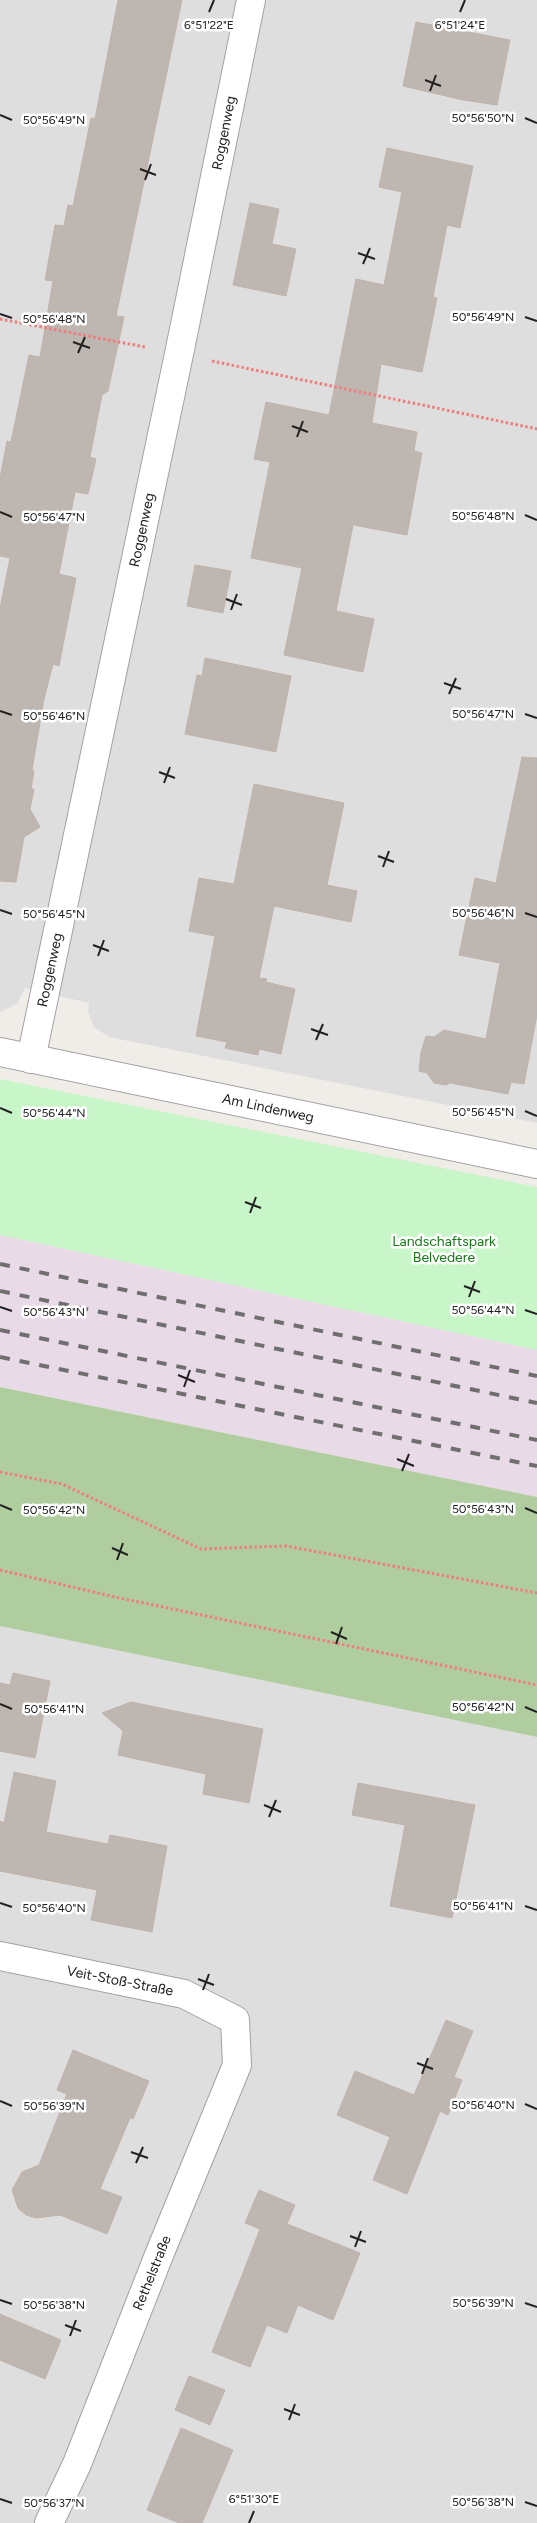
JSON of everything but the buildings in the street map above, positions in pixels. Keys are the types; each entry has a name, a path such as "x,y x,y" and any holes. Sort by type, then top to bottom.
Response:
{"street":[{"name":"Roggenweg","path":"31,1059 179,354 251,0"},
{"name":"Am Lindenweg","path":"0,1052 537,1164"},
{"name":"Veit-Stoß-Straße","path":"0,1956 184,1994 235,2020"},
{"name":"Rethelstraße","path":"49,2523 77,2464 159,2255 237,2065 235,2020"}],"path":[{"path":"0,318 537,428"},
{"path":"0,1472 62,1484 201,1549 286,1546 537,1593"},
{"path":"0,1570 115,1598 537,1685"}],"shaded area":[{"path":"0,0 537,0 537,1123 109,1037 94,1027 88,1012 89,1003 25,988 17,1004 0,1012"},
{"path":"0,1235 537,1350 537,1497 0,1387"},
{"path":"0,1626 537,1737 537,2523 0,2523"}],"green space":[{"name":"Landschaftspark Belvedere","path":"0,1079 537,1187 537,1350 0,1235"},
{"path":"0,1387 537,1497 537,1737 0,1626"}],"railway":[{"path":"0,1264 537,1376"},
{"path":"0,1291 537,1403"},
{"path":"0,1330 537,1440"},
{"path":"0,1357 537,1466"}]}
